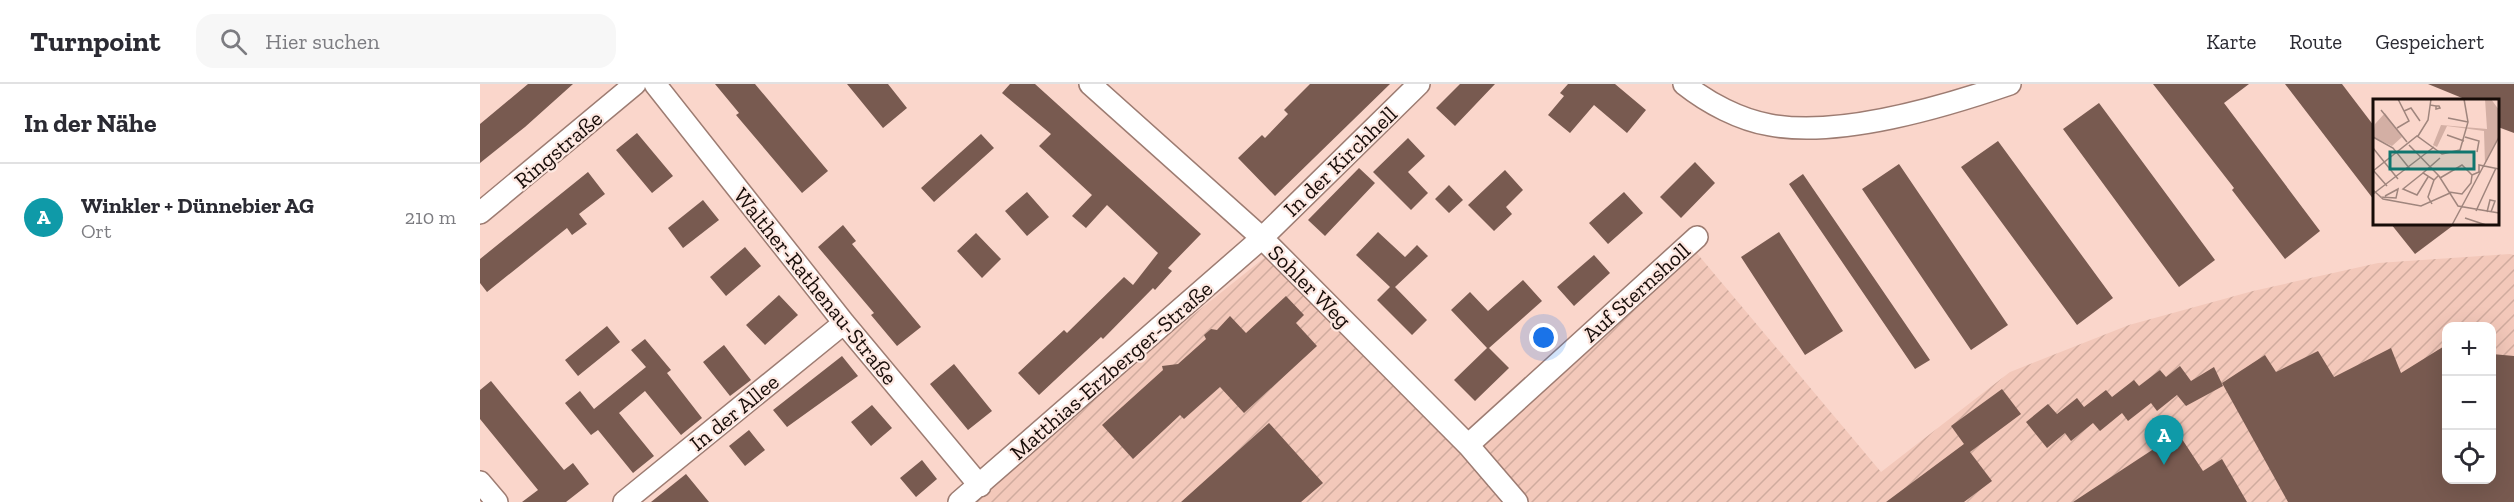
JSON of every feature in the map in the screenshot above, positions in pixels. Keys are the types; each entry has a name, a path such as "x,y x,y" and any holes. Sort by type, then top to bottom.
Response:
{"street":[{"name":"Ringstraße","path":"480,213 635,84"},
{"name":"Walther-Rathenau-Straße","path":"655,84 844,323 980,486"},
{"name":"Sohler Weg","path":"1090,84 1262,238 1468,445 1517,502"},
{"name":"In der Kirchhell","path":"1262,238 1419,84"},
{"path":"1684,84 1700,97 1748,119 1772,125 1805,127 1851,125 1928,109 2010,84"},
{"name":"Auf Sternsholl","path":"1468,445 1697,237"},
{"name":"Matthias-Erzberger-Straße","path":"959,502 1262,238"},
{"name":"In der Allee","path":"624,502 844,323"},
{"path":"480,482 497,502"}],"shaded area":[{"path":"1273,251 1471,456 1695,251 1881,472 2010,372 2129,325 2253,291 2378,263 2514,255 2514,502 959,502"}],"building":[{"path":"528,84 573,84 480,163 480,124"},
{"path":"715,84 755,84 828,171 802,193 736,115 739,113"},
{"path":"847,84 888,84 907,108 883,128"},
{"path":"1010,84 1035,84 1201,234 1168,268 1172,271 1155,290 1153,288 1103,339 1101,337 1039,395 1018,373 1064,330 1067,333 1124,277 1133,285 1158,253 1107,205 1086,228 1072,216 1092,195 1039,146 1051,134 1002,93"},
{"path":"1310,84 1390,84 1275,196 1238,158 1262,135 1265,138 1288,114 1284,110"},
{"path":"1460,84 1495,84 1455,126 1436,108"},
{"path":"1568,84 1615,84 1646,110 1627,133 1594,105 1570,133 1548,115 1564,96 1560,93"},
{"path":"2153,84 2249,84 2224,103 2320,231 2285,259 2232,190 2234,188"},
{"path":"2285,84 2342,84 2373,125 2373,199"},
{"path":"2428,84 2514,84 2514,133 2499,127 2499,99 2465,99"},
{"path":"2099,103 2215,260 2179,287 2063,129"},
{"path":"637,133 673,176 652,193 616,150"},
{"path":"981,134 994,148 934,202 921,188"},
{"path":"1408,138 1425,156 1408,172 1428,193 1411,210 1373,172"},
{"path":"1998,141 2113,298 2077,325 1961,167"},
{"path":"1695,162 1715,183 1681,218 1660,197"},
{"path":"1899,164 2008,325 1971,350 1862,189"},
{"path":"1359,168 1375,183 1325,236 1308,220"},
{"path":"1505,170 1523,190 1506,207 1512,214 1494,231 1468,205"},
{"path":"588,172 605,194 579,214 587,224 572,235 567,228 487,292 480,283 480,259"},
{"path":"1803,174 1930,360 1915,369 1789,184"},
{"path":"1449,185 1463,200 1449,213 1435,199"},
{"path":"1027,192 1049,217 1027,236 1005,211"},
{"path":"1624,192 1643,213 1608,244 1589,223"},
{"path":"703,200 719,220 683,248 668,228"},
{"path":"843,225 856,241 852,244 921,327 897,346 871,315 874,313 818,247"},
{"path":"2392,225 2454,225 2415,254"},
{"path":"1378,232 1405,257 1417,245 1428,256 1395,287 1427,320 1412,335 1377,300 1390,287 1356,255"},
{"path":"1779,232 1843,331 1805,355 1741,257"},
{"path":"976,233 1001,259 982,278 957,251"},
{"path":"745,247 761,266 726,296 710,277"},
{"path":"1594,255 1610,273 1574,306 1557,287"},
{"path":"1523,280 1542,301 1489,348 1509,368 1475,401 1454,380 1487,348 1451,310 1470,292 1488,311"},
{"path":"779,295 798,315 765,345 746,325"},
{"path":"1286,296 1304,315 1296,323 1317,346 1244,413 1220,387 1184,419 1180,415 1133,459 1102,425 1163,370 1162,366 1178,364 1206,339 1204,335 1211,329 1217,330 1230,316 1246,333"},
{"path":"607,326 620,342 578,376 565,360"},
{"path":"645,339 671,370 667,373 702,418 681,435 645,391 619,413 654,456 633,473 598,430 591,435 565,403 580,391 594,409 646,367 631,350"},
{"path":"724,345 751,380 730,396 703,362"},
{"path":"2442,347 2442,484 2496,484 2496,354 2514,356 2514,502 2288,502 2222,383 2265,355 2276,372 2318,351 2334,377 2391,348 2401,373"},
{"path":"842,356 858,376 787,427 773,410"},
{"path":"954,364 992,411 968,430 930,384"},
{"path":"2180,366 2191,381 2214,367 2223,386 2186,406 2177,395 2157,411 2151,403 2128,421 2122,413 2100,431 2093,423 2071,441 2065,433 2047,448 2026,422 2048,404 2057,414 2077,398 2084,407 2106,390 2112,397 2134,380 2139,386 2160,370 2166,377"},
{"path":"491,381 564,470 573,463 589,484 566,502 522,502 538,490 480,419 480,390"},
{"path":"2002,389 2021,414 1970,452 1992,481 1964,502 1886,502 1964,444 1951,426"},
{"path":"872,405 892,428 871,446 851,422"},
{"path":"1269,423 1323,483 1301,502 1181,502"},
{"path":"749,430 765,450 745,466 729,446"},
{"path":"2178,433 2203,471 2222,459 2247,502 2073,502"},
{"path":"922,460 937,479 916,497 900,478"},
{"path":"686,474 709,502 651,502"}],"place":[{"name":"Winkler + Dünnebier AG","path":"2164,465"}]}
